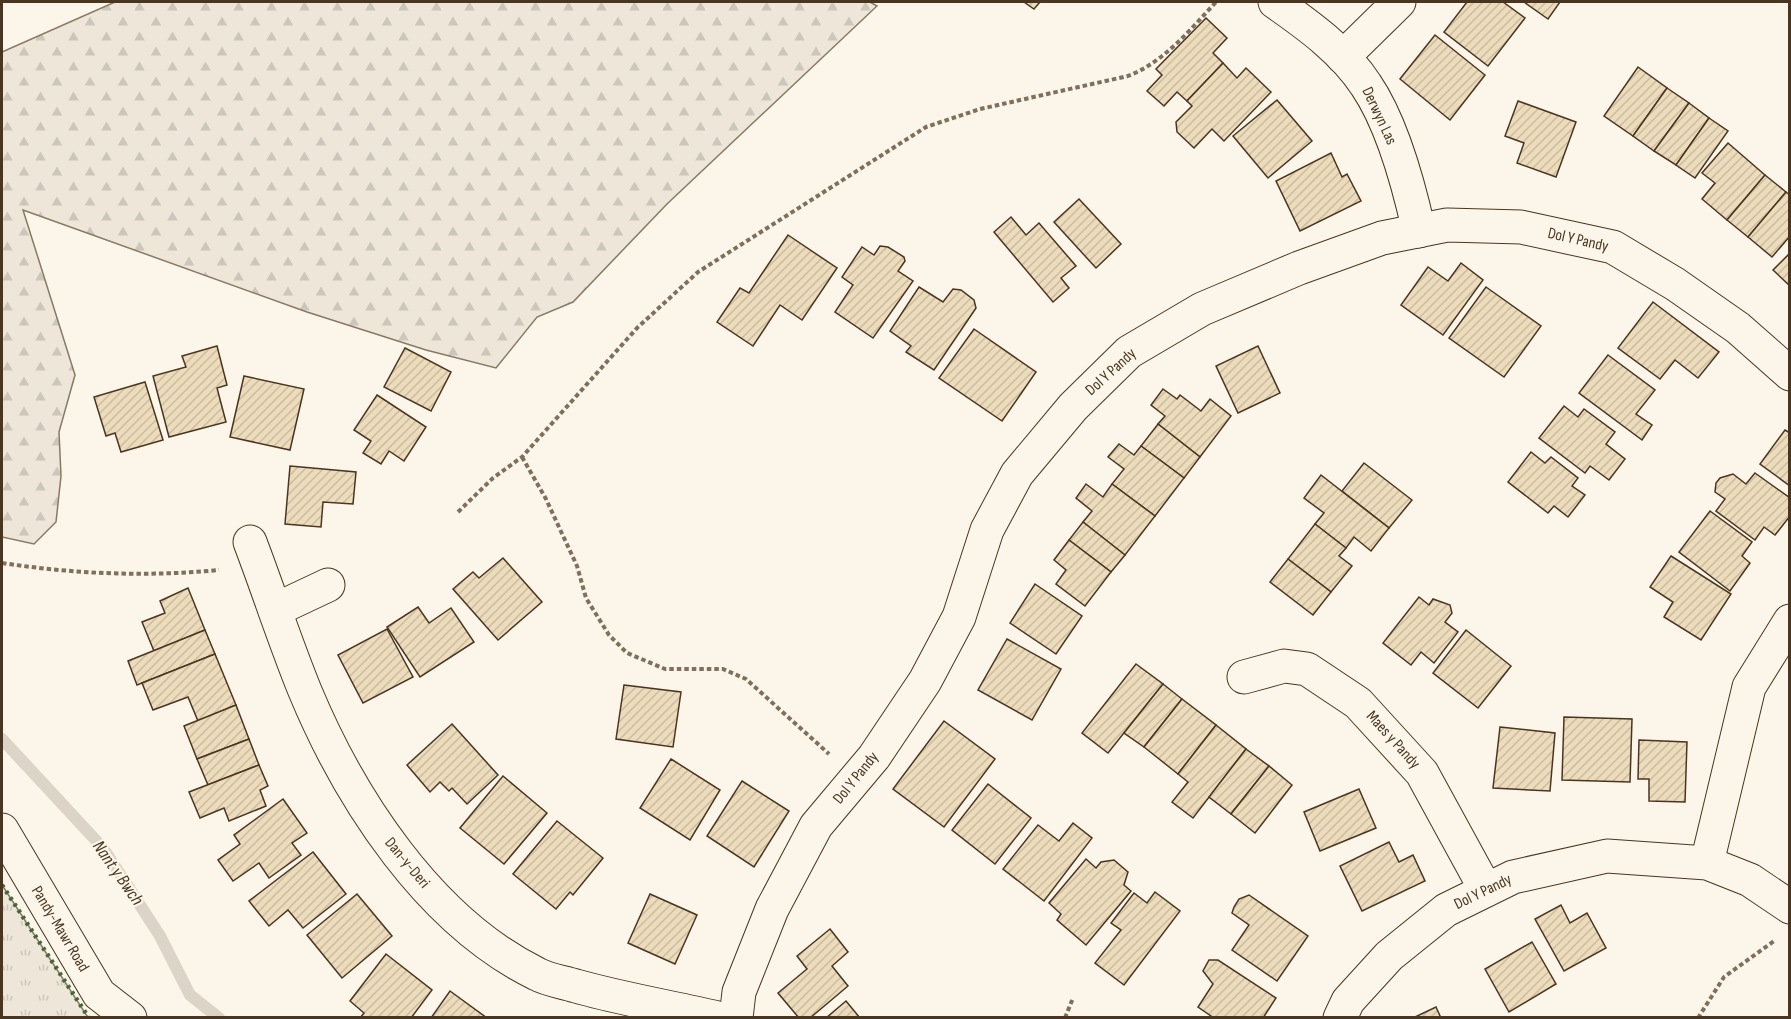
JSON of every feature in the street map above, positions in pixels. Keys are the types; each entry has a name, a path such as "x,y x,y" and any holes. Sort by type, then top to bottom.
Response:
{"street":[{"name":"Derwyn Las","path":"1275,2 1343,57 1367,85 1408,184 1419,231"},
{"path":"1343,57 1399,2"},
{"name":"Dol Y Pandy","path":"736,1017 739,992 772,909 816,826 857,777 925,681 959,617 987,530 1017,474 1072,407 1129,352 1202,309 1299,268 1382,238 1447,225 1521,227 1613,248 1675,285 1738,328 1790,374"},
{"name":"Dan-y-Deri","path":"254,554 306,692 341,766 383,834 440,903 489,944 538,975 608,995 718,1017"},
{"path":"275,610 328,585"},
{"path":"1707,863 1749,687 1790,621"},
{"name":"Maes y Pandy","path":"1244,677 1284,666 1307,669 1358,702 1422,773 1486,890"},
{"name":"Pandy-Mawr Road","path":"2,830 99,994 130,1017"},
{"name":"Dol Y Pandy","path":"1340,1017 1348,1001 1389,956 1446,910 1513,877 1607,856 1707,863 1750,880 1785,922"}],"path":[{"path":"458,512 493,478 522,457 637,328 698,273 926,127 980,109 1098,83 1148,68 1174,46 1216,2"},
{"path":"522,457 546,499 577,566 586,598 609,635 627,653 665,669 723,669 746,679 804,734 857,777"},
{"path":"2,563 59,571 143,576 254,554"},
{"path":"1698,1017 1724,977 1785,922"},
{"path":"1065,1017 1073,998"}],"green space":[{"path":"115,2 870,2 877,6 667,204 573,302 537,317 496,368 426,350 307,312 23,210 75,375 59,432 61,476 56,522 34,544 2,537 2,52"},
{"path":"2,885 87,1016 89,1017 2,1017"}],"building":[{"path":"1024,2 1040,2 1034,9"},
{"path":"1467,2 1503,2 1525,18 1488,66 1444,32"},
{"path":"1524,2 1560,2 1548,19"},
{"path":"1206,18 1227,38 1213,53 1223,63 1187,101 1177,92 1164,106 1147,91 1162,75 1156,69"},
{"path":"1435,35 1485,75 1450,120 1400,79"},
{"path":"1223,63 1237,78 1246,68 1271,92 1224,141 1212,129 1194,148 1177,132 1176,122 1192,106 1187,101"},
{"path":"1638,67 1667,88 1633,136 1604,116"},
{"path":"1667,88 1689,103 1654,151 1633,136"},
{"path":"1277,100 1312,141 1268,178 1233,136"},
{"path":"1518,101 1576,122 1556,177 1517,163 1524,143 1505,136"},
{"path":"1689,103 1709,118 1676,165 1654,151"},
{"path":"1709,118 1728,131 1695,178 1676,165"},
{"path":"1728,143 1765,175 1727,220 1702,199 1715,183 1702,173"},
{"path":"1331,153 1342,177 1347,174 1361,201 1300,231 1276,181"},
{"path":"1765,175 1786,192 1748,237 1727,220"},
{"path":"1786,192 1790,195 1790,236 1772,257 1748,237"},
{"path":"1079,199 1121,244 1096,268 1054,222"},
{"path":"1011,217 1026,235 1039,223 1076,266 1061,278 1069,288 1053,302 994,232"},
{"path":"788,235 837,268 802,320 780,305 753,346 717,322 740,288 749,293"},
{"path":"880,246 888,247 904,257 905,261 898,271 913,281 873,338 835,312 853,285 842,277 862,247 874,255"},
{"path":"1790,253 1790,286 1773,270"},
{"path":"1461,263 1483,280 1443,335 1401,305 1428,267 1448,281"},
{"path":"919,287 943,302 953,289 961,290 974,300 976,308 934,370 906,352 911,346 890,331"},
{"path":"1486,287 1541,326 1504,377 1449,338"},
{"path":"1653,302 1719,352 1698,378 1675,360 1660,379 1618,348"},
{"path":"974,329 1036,372 1002,421 939,378"},
{"path":"217,346 227,385 217,388 226,422 169,437 153,376 186,367 182,356"},
{"path":"1258,346 1280,393 1238,413 1216,366"},
{"path":"405,348 451,372 431,411 384,387"},
{"path":"1608,355 1655,390 1636,414 1652,425 1642,440 1579,393"},
{"path":"244,376 304,389 290,450 230,437"},
{"path":"145,382 163,440 121,452 115,433 106,436 94,397"},
{"path":"1163,389 1177,399 1180,395 1201,411 1210,399 1231,416 1200,457 1158,424 1165,416 1151,405"},
{"path":"377,395 426,427 404,461 389,451 381,464 363,453 371,441 354,430"},
{"path":"1564,406 1578,417 1584,409 1615,432 1606,444 1625,459 1609,480 1590,466 1585,473 1539,438"},
{"path":"1158,424 1200,457 1184,478 1141,446"},
{"path":"1785,430 1790,433 1790,486 1760,464"},
{"path":"1119,444 1134,455 1141,446 1184,478 1155,516 1112,484 1124,469 1108,457"},
{"path":"1531,452 1545,463 1551,457 1578,478 1572,486 1585,495 1568,517 1554,506 1548,513 1508,482"},
{"path":"1364,463 1412,500 1389,528 1342,491"},
{"path":"290,466 356,472 353,504 323,502 321,527 285,524"},
{"path":"1755,473 1790,498 1790,516 1775,535 1764,527 1755,540 1716,511 1725,499 1715,492 1716,483 1720,478 1733,474 1746,484"},
{"path":"1321,475 1389,528 1371,551 1354,537 1346,548 1315,524 1324,513 1304,498"},
{"path":"1086,484 1103,497 1112,484 1155,516 1125,555 1083,522 1092,511 1076,498"},
{"path":"1710,511 1752,542 1742,556 1750,563 1730,591 1679,552"},
{"path":"1083,522 1125,555 1111,572 1069,540"},
{"path":"1315,524 1346,548 1339,556 1352,566 1331,592 1288,559"},
{"path":"1069,540 1111,572 1085,606 1056,584 1066,570 1054,560"},
{"path":"1671,556 1731,594 1701,640 1664,617 1673,602 1650,587"},
{"path":"503,558 542,602 498,640 453,589 473,572 479,578"},
{"path":"1288,559 1331,592 1313,615 1270,582"},
{"path":"1035,584 1082,616 1056,654 1010,623"},
{"path":"188,588 205,630 154,651 142,622 165,613 160,601"},
{"path":"1419,597 1429,605 1433,599 1450,605 1452,613 1445,622 1458,632 1434,663 1421,652 1411,665 1383,643"},
{"path":"418,607 429,623 451,608 474,642 420,677 387,627"},
{"path":"387,629 413,677 363,703 338,655"},
{"path":"205,630 215,654 137,685 128,661"},
{"path":"1466,630 1511,666 1478,708 1433,673"},
{"path":"1007,639 1061,669 1032,720 978,690"},
{"path":"215,654 236,705 198,721 188,697 153,710 142,683"},
{"path":"1136,664 1163,684 1108,753 1082,733"},
{"path":"1163,684 1182,699 1144,747 1124,733"},
{"path":"624,685 681,692 673,747 616,739"},
{"path":"1182,699 1216,725 1178,774 1144,747"},
{"path":"236,705 249,739 197,759 184,726"},
{"path":"1564,717 1632,719 1630,782 1562,780"},
{"path":"944,721 995,759 944,827 893,789"},
{"path":"452,724 498,775 467,804 452,788 449,791 440,782 430,792 407,765"},
{"path":"1216,725 1246,749 1193,818 1172,802 1188,782 1178,774"},
{"path":"1500,727 1555,733 1550,791 1493,788"},
{"path":"249,739 259,765 208,785 197,759"},
{"path":"1639,740 1687,742 1685,802 1649,801 1649,779 1638,779"},
{"path":"1246,749 1269,766 1231,814 1209,797"},
{"path":"671,759 720,790 690,840 640,808"},
{"path":"259,765 268,786 260,790 266,806 229,821 224,808 200,818 189,792"},
{"path":"1269,766 1292,785 1255,833 1231,814"},
{"path":"503,776 547,813 504,864 460,828"},
{"path":"742,781 789,811 754,867 707,836"},
{"path":"988,784 1031,818 995,864 952,830"},
{"path":"1359,789 1376,828 1320,851 1304,812"},
{"path":"283,799 307,833 292,843 301,855 269,878 259,863 233,881 218,860 240,844 234,835"},
{"path":"557,821 603,858 573,895 570,892 556,909 513,874"},
{"path":"1073,823 1092,838 1044,901 1003,869 1038,825 1059,841"},
{"path":"1389,842 1399,862 1413,855 1425,881 1362,911 1340,866"},
{"path":"313,852 346,894 303,928 288,910 269,926 249,901"},
{"path":"1086,859 1096,868 1101,862 1114,860 1128,872 1124,885 1131,891 1086,945 1057,920 1061,914 1049,903"},
{"path":"1155,892 1180,911 1124,985 1095,963 1121,930 1111,923 1134,893 1147,903"},
{"path":"357,894 392,936 342,978 307,935"},
{"path":"650,894 697,915 675,964 628,943"},
{"path":"1249,895 1308,936 1277,981 1232,950 1249,925 1232,913 1239,899"},
{"path":"1561,905 1570,923 1587,913 1606,948 1564,971 1535,919"},
{"path":"830,929 848,952 832,966 848,986 810,1018 799,1018 778,993 807,969 797,956"},
{"path":"1532,942 1556,984 1509,1012 1485,969"},
{"path":"386,954 432,990 411,1018 360,1018 364,1013 350,1001"},
{"path":"1209,960 1218,960 1276,998 1263,1018 1214,1018 1198,1007 1213,984 1203,971"},
{"path":"450,991 487,1018 431,1018"},
{"path":"846,1001 860,1018 826,1018"},
{"path":"1436,1007 1441,1018 1413,1018"}],"waterway":[{"name":"Nant y Bwch","path":"2,739 103,848 160,936 190,995 219,1018"}],"hedge":[{"path":"2,885 89,1018"}]}
